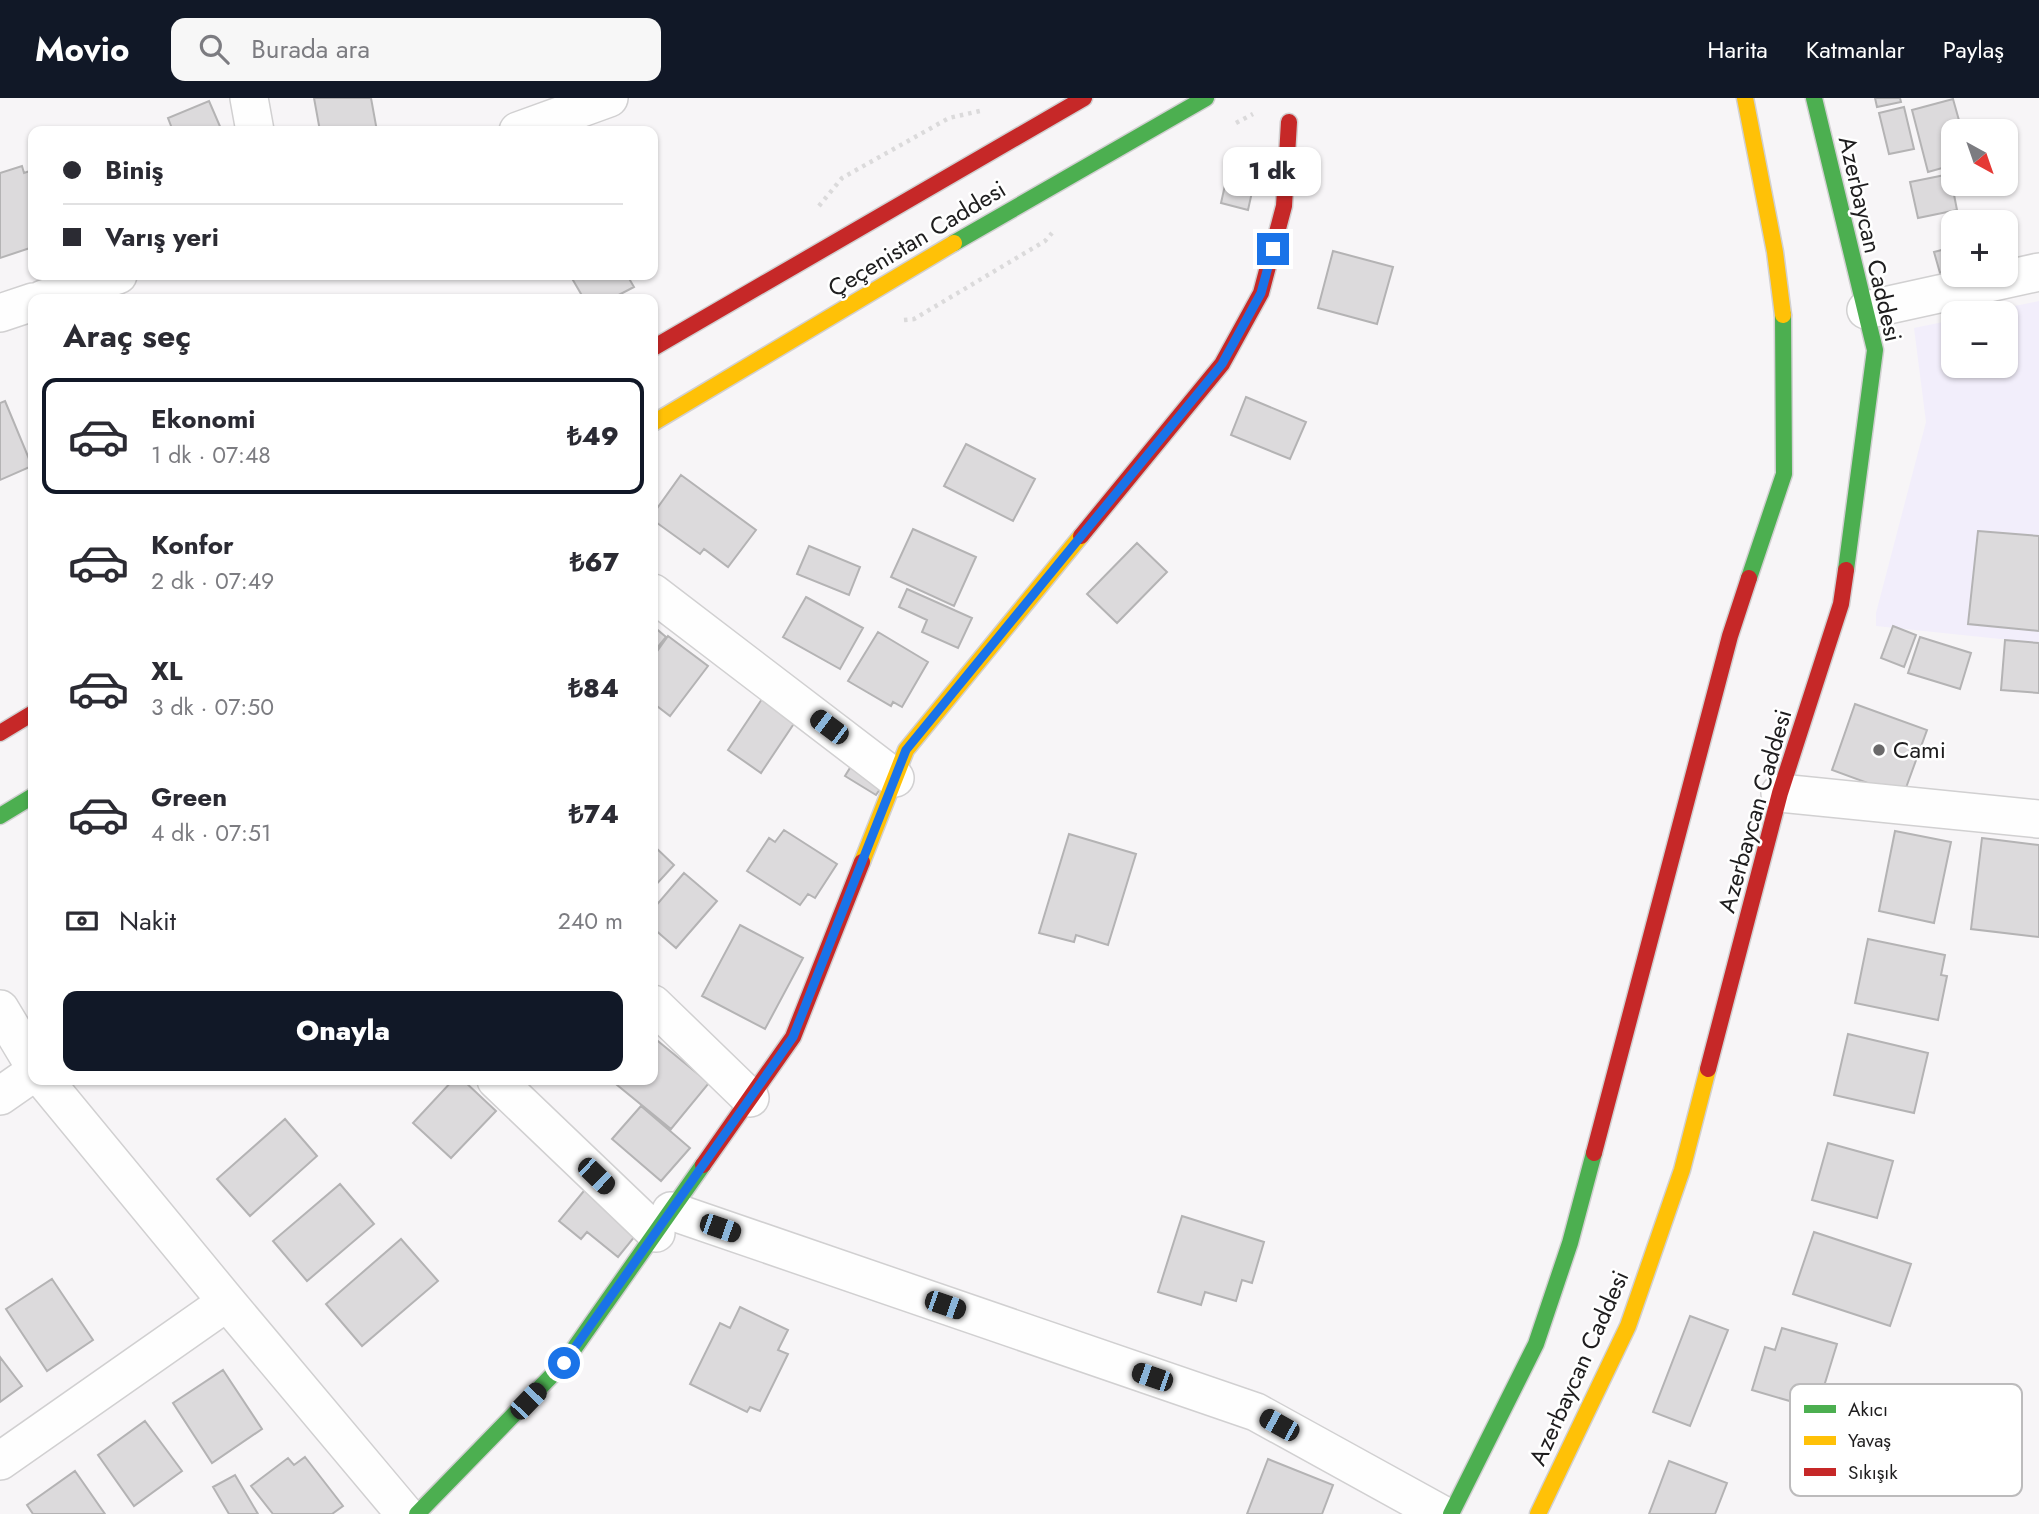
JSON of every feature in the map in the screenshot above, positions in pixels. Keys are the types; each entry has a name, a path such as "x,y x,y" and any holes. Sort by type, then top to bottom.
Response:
{"main road":[{"name":"Çeçenistan Caddesi","path":"658,345 1084,98"},
{"name":"Çeçenistan Caddesi","path":"658,420 983,226 1206,98"},
{"name":"Azerbaycan Caddesi","path":"1451,1514 1536,1344 1570,1243 1730,636 1784,474 1783,309 1745,98"},
{"name":"Azerbaycan Caddesi","path":"1538,1514 1628,1326 1677,1183 1780,793 1841,604 1875,350 1814,98"},
{"path":"417,1514 564,1363 793,1037 906,750 1222,364 1261,293 1284,206 1289,122"},
{"path":"0,733 28,716"},
{"path":"0,816 28,799"}],"street":[{"path":"249,98 254,126"},
{"path":"533,126 609,98"},
{"path":"1866,310 2039,272"},
{"path":"59,294 102,280"},
{"path":"0,313 28,304"},
{"path":"658,597 895,778"},
{"path":"1780,793 2039,819"},
{"path":"0,1009 28,1056"},
{"path":"658,1009 750,1098"},
{"path":"0,1096 28,1076"},
{"path":"48,1085 405,1514"},
{"path":"502,1085 664,1222 1256,1412 1441,1514"},
{"path":"0,1461 227,1302"}],"path":[{"path":"818,208 842,178 949,118 996,108"}],"shaded area":[{"path":"2039,301 2039,643 1876,626 1876,613 1926,422 1914,328 1941,322 1941,378 2018,378 2018,305"}],"building":[{"path":"314,98 371,98 376,126 319,126"},
{"path":"1875,98 1900,98 1901,102 1877,107"},
{"path":"1953,99 1959,119 1941,119 1941,168 1928,172 1912,110"},
{"path":"209,101 220,126 171,126 168,118"},
{"path":"1904,107 1914,149 1889,154 1879,113"},
{"path":"22,166 24,173 28,172 28,249 0,258 0,173"},
{"path":"1229,167 1256,174 1248,210 1221,203"},
{"path":"1941,176 1941,196 1954,196 1957,210 1941,210 1941,213 1918,218 1910,182"},
{"path":"1941,250 1941,273 1940,273 1934,252"},
{"path":"1333,251 1393,267 1377,324 1318,308"},
{"path":"573,280 630,280 634,287 621,294 581,294"},
{"path":"1246,397 1306,422 1290,459 1231,435"},
{"path":"5,401 28,456 28,468 0,480 0,403"},
{"path":"966,444 1035,479 1013,521 944,486"},
{"path":"681,475 756,530 728,567 704,549 700,554 658,524 658,507"},
{"path":"913,529 976,557 954,606 891,577"},
{"path":"1978,531 2039,536 2039,631 1968,624"},
{"path":"1137,543 1167,572 1117,623 1087,594"},
{"path":"809,546 860,567 849,595 797,574"},
{"path":"907,589 972,618 958,648 922,632 927,620 899,607"},
{"path":"806,597 863,628 840,669 783,637"},
{"path":"1893,626 1916,635 1904,667 1881,658"},
{"path":"658,630 666,637 658,647"},
{"path":"878,632 928,662 902,707 893,702 891,706 848,681"},
{"path":"668,636 708,666 670,716 658,707 658,650"},
{"path":"1920,637 1971,653 1960,689 1908,673"},
{"path":"2005,640 2039,643 2039,693 2001,690"},
{"path":"766,693 799,716 761,773 728,750"},
{"name":"Cami","path":"1855,704 1927,730 1903,796 1832,770"},
{"path":"856,758 888,777 876,795 845,776"},
{"path":"784,830 837,864 815,898 808,894 800,905 747,871 769,838 775,842"},
{"path":"1895,831 1951,842 1934,923 1879,911"},
{"path":"1069,834 1136,854 1108,945 1076,935 1074,942 1039,933"},
{"path":"1982,838 2039,845 2039,937 1971,929"},
{"path":"658,850 674,865 658,883"},
{"path":"684,873 717,901 676,948 658,932 658,903"},
{"path":"740,925 803,958 765,1029 702,996"},
{"path":"1868,939 1945,955 1941,975 1947,976 1938,1020 1855,1003"},
{"path":"1848,1034 1928,1053 1914,1113 1834,1095"},
{"path":"658,1041 709,1083 671,1129 617,1085 658,1085"},
{"path":"448,1085 468,1085 496,1111 451,1158 413,1123"},
{"path":"641,1106 690,1148 661,1181 612,1139"},
{"path":"285,1119 317,1156 250,1216 217,1179"},
{"path":"1828,1143 1893,1161 1877,1218 1812,1200"},
{"path":"340,1184 374,1224 307,1281 273,1241"},
{"path":"588,1186 640,1230 618,1257 587,1232 581,1239 559,1221"},
{"path":"1182,1216 1264,1242 1252,1283 1242,1280 1236,1301 1205,1292 1201,1305 1158,1292"},
{"path":"1814,1232 1911,1264 1890,1326 1793,1294"},
{"path":"401,1239 438,1281 362,1346 326,1304"},
{"path":"52,1279 93,1340 47,1371 6,1309"},
{"path":"740,1307 788,1330 778,1350 788,1354 760,1411 750,1407 747,1412 690,1384 720,1323 730,1328"},
{"path":"1690,1316 1728,1330 1690,1426 1653,1412"},
{"path":"1782,1328 1837,1344 1825,1384 1790,1384 1790,1401 1752,1390 1765,1347 1775,1350"},
{"path":"0,1357 22,1386 0,1402"},
{"path":"223,1370 262,1429 212,1463 173,1403"},
{"path":"145,1421 182,1471 134,1506 98,1455"},
{"path":"305,1457 343,1506 332,1514 273,1514 251,1486 288,1458 294,1465"},
{"path":"1268,1459 1333,1485 1322,1514 1247,1514"},
{"path":"1669,1461 1727,1483 1715,1514 1649,1514"},
{"path":"75,1471 105,1514 33,1514 27,1505"},
{"path":"235,1475 258,1514 229,1514 213,1487"}],"traffic: fast":[{"path":"954,243 1206,98"},
{"path":"1814,98 1875,350 1846,570"},
{"path":"1749,578 1784,474 1783,315"},
{"path":"0,816 28,799"},
{"path":"1451,1514 1536,1344 1570,1243 1594,1153"},
{"path":"417,1514 564,1363 703,1165"}],"traffic: slow":[{"path":"1745,98 1775,252 1783,315"},
{"path":"658,420 954,243"},
{"path":"862,862 906,750 1081,536"},
{"path":"1538,1514 1628,1326 1682,1170 1708,1069"}],"traffic: jam":[{"path":"658,345 1084,98"},
{"path":"1081,536 1222,364 1261,293 1284,206 1289,122"},
{"path":"1708,1069 1780,793 1841,604 1846,570"},
{"path":"1594,1153 1730,636 1749,578"},
{"path":"0,733 28,716"},
{"path":"703,1165 793,1037 862,862"}],"place":[{"name":"Cami","path":"1879,750"}],"route":[{"path":"564,1363 793,1037 906,750 1222,364 1261,293 1273,249"}]}
